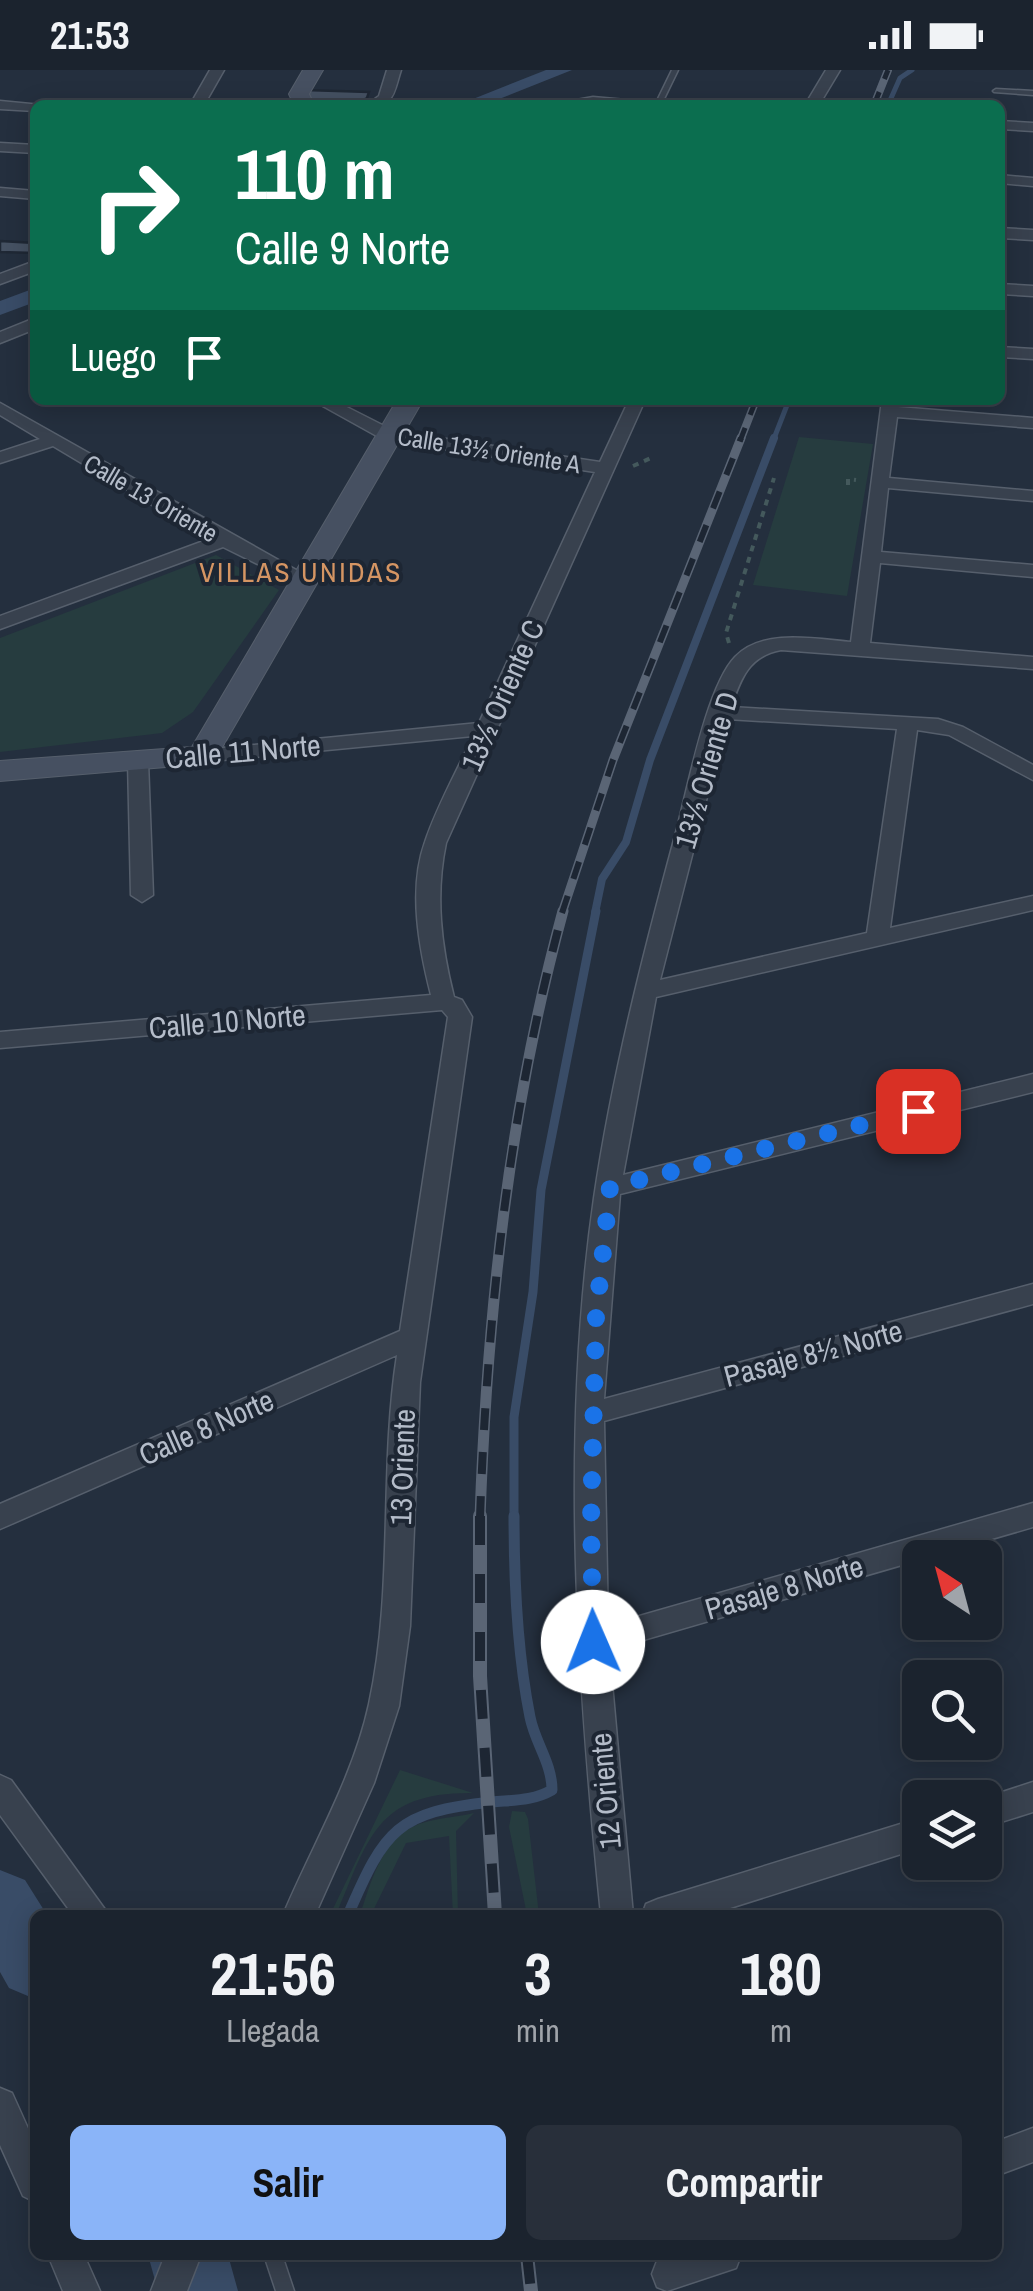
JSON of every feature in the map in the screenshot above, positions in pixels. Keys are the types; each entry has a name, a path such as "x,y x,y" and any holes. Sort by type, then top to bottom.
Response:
{"street":[{"path":"200,100 217,70"},
{"path":"302,100 300,94 312,70"},
{"path":"381,100 394,70"},
{"path":"815,100 833,70"},
{"path":"0,105 30,107"},
{"path":"1005,125 1033,127"},
{"path":"0,147 30,149"},
{"path":"1005,180 1033,182"},
{"path":"0,192 30,195"},
{"path":"1005,233 1033,235"},
{"path":"0,266 30,267"},
{"path":"0,279 30,268"},
{"path":"1005,289 1033,291"},
{"path":"0,338 30,325"},
{"path":"1005,352 1033,354"},
{"name":"Calle 13½ Oriente A","path":"330,405 390,436 606,468"},
{"path":"202,756 407,405"},
{"name":"13½ Oriente C","path":"449,1004 432,958 431,859 634,405"},
{"path":"860,648 889,406 1033,423"},
{"name":"Calle 13 Oriente","path":"0,408 224,540 305,580"},
{"path":"0,458 52,441"},
{"path":"879,482 1033,496"},
{"path":"0,623 224,540"},
{"path":"870,557 1033,572"},
{"name":"13½ Oriente D","path":"610,1187 622,1102 647,991 719,712 740,662 752,653 774,646 860,648 1033,663"},
{"path":"719,712 951,728 1033,774"},
{"path":"876,939 908,724"},
{"name":"Calle 11 Norte","path":"0,771 486,729"},
{"path":"138,761 142,895"},
{"path":"647,991 1033,904"},
{"name":"Calle 10 Norte","path":"0,1040 449,1004"},
{"name":"13 Oriente","path":"301,1910 358,1783 384,1706 395,1626 406,1382 460,1030 460,1017 449,1004"},
{"path":"610,1187 1033,1083"},
{"name":"12 Oriente","path":"610,1187 596,1317 593,1642 600,1766 617,1910"},
{"name":"Pasaje 8½ Norte","path":"594,1413 1033,1294"},
{"name":"Calle 8 Norte","path":"0,1517 412,1337"},
{"name":"Pasaje 8 Norte","path":"593,1642 1033,1515"},
{"path":"0,1790 89,1910"},
{"path":"1002,1807 1033,1797"},
{"path":"674,1910 902,1838"},
{"path":"0,2105 30,2173"},
{"path":"1002,2157 1033,2145"},
{"path":"68,2260 82,2291"},
{"path":"671,2273 709,2260"}],"lane":[{"path":"660,100 675,70"},
{"path":"996,91 1033,94"},
{"path":"275,2260 286,2291"}],"path":[{"path":"740,662 726,633 774,478"}],"green space":[{"path":"799,437 873,444 847,596 753,585"},
{"path":"216,555 279,590 193,712 162,733 0,752 0,638"},
{"path":"400,1770 473,1793 415,1801 396,1811 368,1842 338,1910 332,1910"},
{"path":"512,1811 525,1812 538,1910 526,1910 509,1827"},
{"path":"474,1813 456,1831 458,1910 453,1910 449,1836 406,1843 373,1910 362,1910 378,1865 392,1843 412,1827"}],"building":[{"path":"305,90 369,92 363,100 309,100"},
{"path":"0,241 30,243 30,253 0,252"}],"waterway":[{"path":"481,100 563,70"},
{"path":"890,100 900,78 912,70"},
{"path":"0,309 30,296"},
{"path":"773,441 787,405"},
{"path":"595,913 602,879 626,842 650,760 774,438"},
{"path":"514,1516 514,1417 533,1292 541,1190 596,911"},
{"path":"350,1910 385,1844 414,1819 460,1806 530,1798 552,1790 530,1717 522,1667 514,1516"},
{"path":"0,1904 30,1955"},
{"path":"189,2260 198,2291"}],"railway":[{"path":"876,100 888,70"},
{"path":"740,441 754,405"},
{"path":"562,913 613,760 741,438"},
{"path":"480,1518 488,1365 504,1212 528,1061 563,911"},
{"path":"480,1518 480,1676 495,1910"},
{"path":"528,2260 531,2291"}],"district":[{"name":"VILLAS UNIDAS","path":"301,572"}],"route":[{"path":"593,1642 591,1519 596,1317 610,1187 918,1111"}]}
